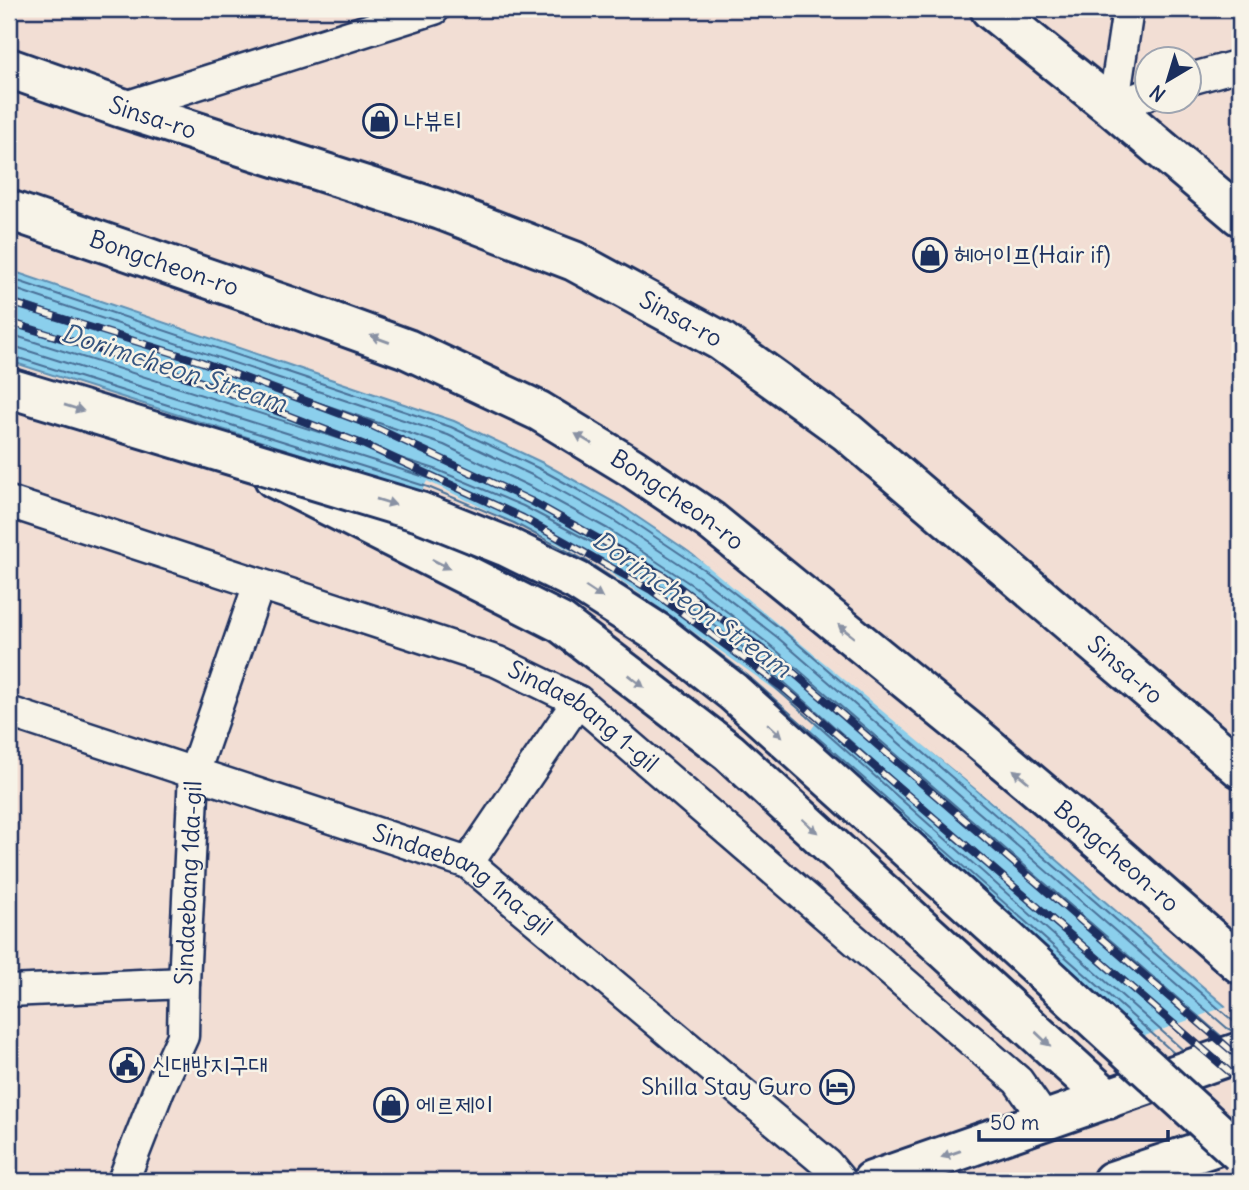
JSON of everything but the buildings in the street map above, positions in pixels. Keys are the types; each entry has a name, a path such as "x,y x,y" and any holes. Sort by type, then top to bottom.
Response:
{"main road":[{"path":"990,9 1113,108 1240,216"},
{"name":"Sinsa-ro","path":"9,68 122,108 441,210 574,261 722,341 847,432 1240,768"},
{"name":"Bongcheon-ro","path":"9,210 407,349 539,411 620,460 733,538 975,736 1240,964"},
{"path":"9,388 420,512 505,546 577,581 658,634 733,692 994,927 1185,1160"},
{"path":"228,455 561,623 729,752 1108,1099"},
{"path":"872,1181 1240,1052"},
{"path":"1112,1181 1185,1160 1240,1138"},
{"path":"1185,1160 1240,1153"}],"street":[{"path":"122,108 434,9"},
{"path":"1113,108 1128,9"},
{"path":"1204,75 1240,65"},
{"path":"1113,108 1134,99"},
{"name":"Sindaebang 1-gil","path":"9,502 498,662 578,701 1018,1081 1039,1111 1038,1123"},
{"name":"Sindaebang 1da-gil","path":"123,1181 183,1036 194,773 259,584"},
{"path":"468,863 578,701"},
{"name":"Sindaebang 1na-gil","path":"9,712 468,863 827,1164 841,1181"},
{"path":"9,991 184,983"}],"water":[{"name":"Dorimcheon Stream","path":"9,270 454,421 543,463 621,506 710,566 787,625 1240,1019 1240,1121 743,681 426,494 9,361"}],"pier":[{"path":"42,375 422,491 427,481 595,562 818,720 806,737 1142,1037 1230,1005 1240,1014 1240,1125 740,683 425,497"},
{"path":"669,534 789,622 1069,866"}],"railway":[{"path":"9,302 202,362 370,425 531,501 663,575 794,673 1240,1058"},
{"path":"9,322 196,380 365,445 523,518 651,590 782,687 1240,1081"}],"place":[{"name":"나뷰티","path":"380,121"},
{"name":"헤어이프(Hair if)","path":"930,255"},
{"name":"신대방지구대","path":"127,1065"},
{"name":"Shilla Stay Guro","path":"837,1087"},
{"name":"에르제이","path":"391,1105"}]}
